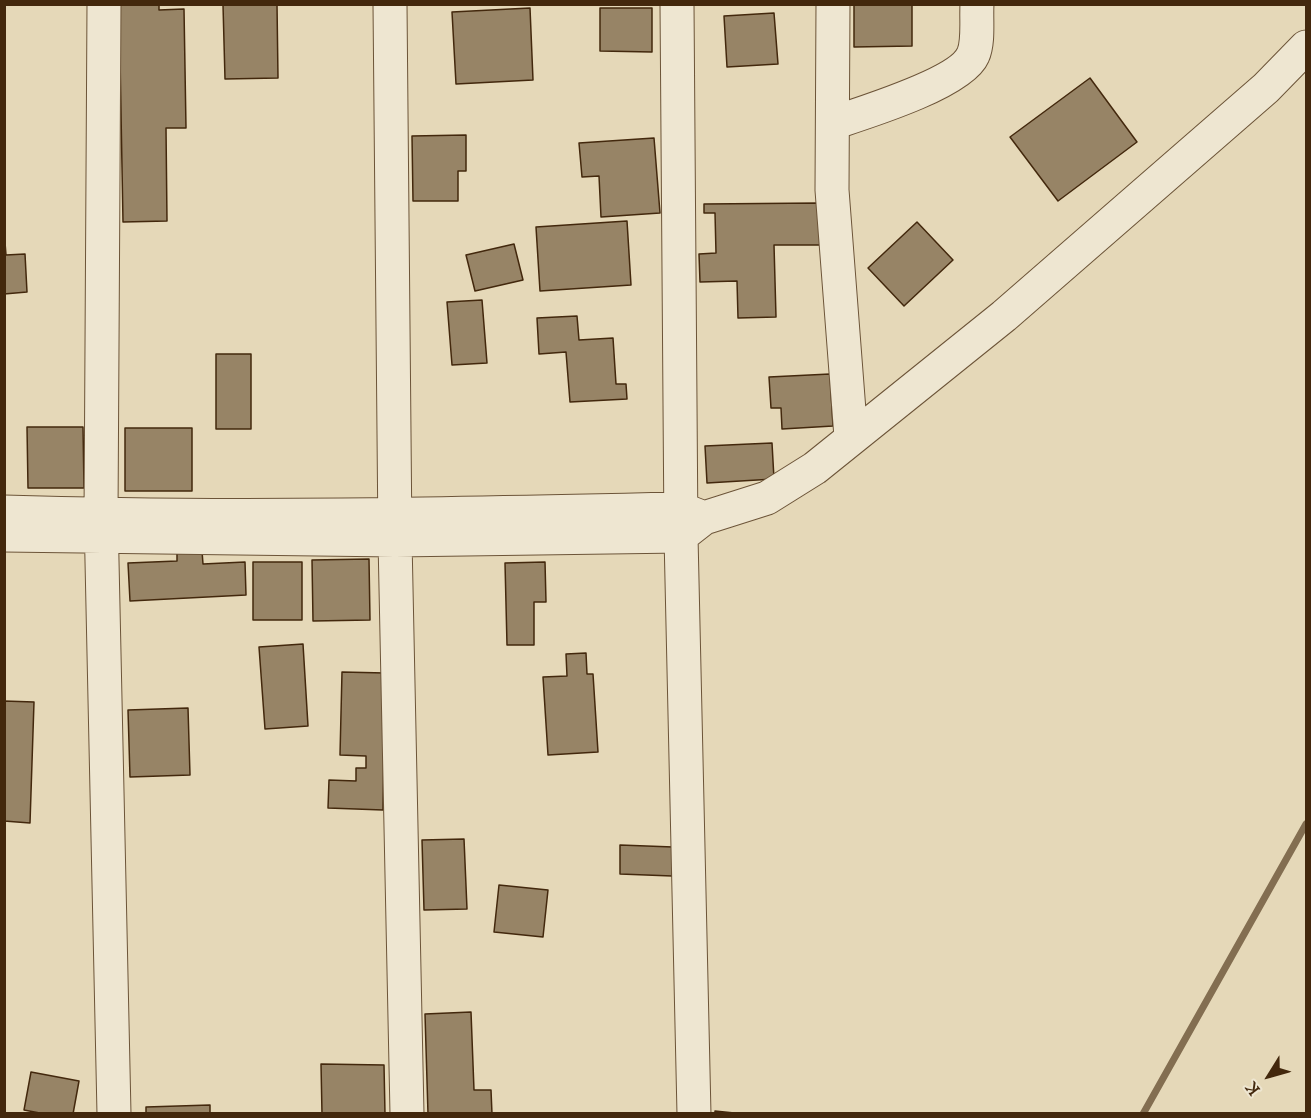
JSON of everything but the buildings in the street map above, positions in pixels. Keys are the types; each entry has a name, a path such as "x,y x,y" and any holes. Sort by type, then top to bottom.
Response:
{"street":[{"path":"104,4 102,526 114,1113"},
{"path":"390,4 395,528 407,1113"},
{"path":"677,4 689,521 694,1113"},
{"path":"833,4 832,190 851,437"},
{"path":"833,123 904,100 966,66 974,54 977,4"},
{"path":"4,535 102,526 395,528 689,521 766,498 815,468 1004,316 1266,88 1306,47"},
{"path":"4,512 102,526"}],"waterway":[{"path":"1143,1114 1306,824"}]}
